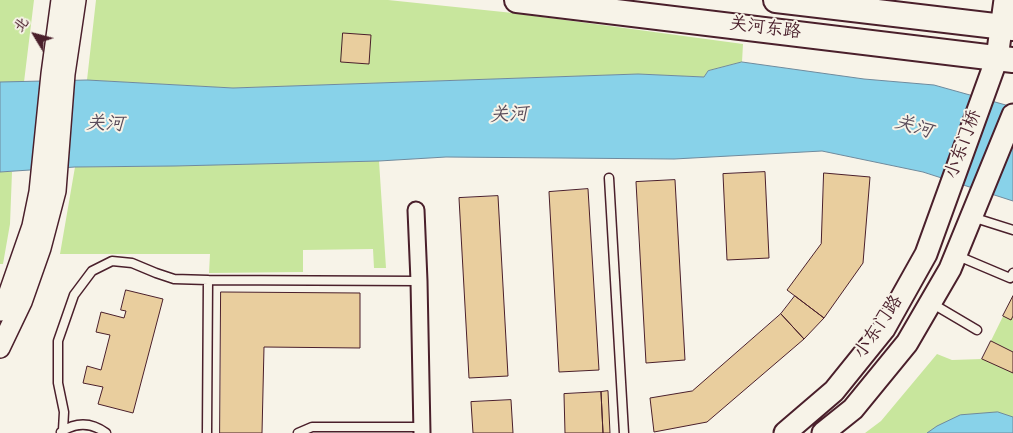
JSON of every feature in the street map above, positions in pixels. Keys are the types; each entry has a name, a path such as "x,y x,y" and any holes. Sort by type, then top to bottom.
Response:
{"main road":[{"name":"关河东路","path":"517,0 1005,59"},
{"name":"关河东路","path":"776,0 1008,28"},
{"path":"1005,0 1008,28 1005,59"},
{"name":"小东门桥","path":"944,201 985,89 1005,59"},
{"name":"小东门桥","path":"972,214 1013,115"},
{"name":"小东门路","path":"785,433 834,391 884,328 926,254 944,201"},
{"name":"小东门路","path":"823,433 853,409 908,343 950,269 972,214"}],"street":[{"path":"0,348 22,302 41,248 48,192 58,74 61,0"},
{"path":"58,74 76,0"},
{"path":"0,311 8,295 32,226 48,192"},
{"path":"416,210 421,430"}],"lane":[{"path":"609,178 624,433"},
{"path":"972,214 1013,230"},
{"path":"956,256 1010,278 1013,273"},
{"path":"106,433 100,429 82,424 62,432 64,412 58,383 58,341 74,295 92,271 112,261 132,263 174,279 419,281"},
{"path":"207,433 208,280"},
{"path":"931,302 977,330"},
{"path":"298,433 312,428 421,430"}],"green space":[{"path":"0,0 34,0 24,82 0,82"},
{"path":"96,0 388,0 513,13 743,44 742,62 708,71 704,77 638,74 233,88 87,80"},
{"path":"379,161 386,268 374,268 373,249 303,250 303,272 209,273 210,254 60,254 75,167"},
{"path":"0,172 12,172 10,224 3,264 0,264"},
{"path":"1013,296 1013,433 865,433 881,421 937,354 952,360 982,359"}],"water":[{"name":"关河","path":"742,62 864,79 934,85 1013,107 1013,201 923,172 822,151 674,159 446,157 379,161 75,167 0,172 0,82 87,80 233,88 638,74 704,77 708,71"},
{"path":"998,412 1013,417 1013,433 927,433 960,415"}],"building":[{"path":"343,33 371,35 369,64 341,62"},
{"path":"765,172 769,258 727,260 723,174"},
{"path":"824,173 870,177 863,263 824,318 787,290 821,244"},
{"path":"675,180 685,360 646,363 636,182"},
{"path":"588,189 599,370 559,372 549,192"},
{"path":"498,196 508,376 469,378 459,198"},
{"path":"126,290 163,299 133,413 98,404 103,387 83,383 87,366 101,370 110,335 96,332 101,312 124,318 126,311 121,310"},
{"path":"221,292 360,293 360,348 264,347 262,433 220,433"},
{"path":"795,296 824,318 804,339 781,314"},
{"path":"1013,296 1013,316 1011,320 1003,316"},
{"path":"781,314 804,339 707,422 654,432 650,398 692,391"},
{"path":"991,341 1013,352 1013,373 982,359"},
{"path":"608,391 610,433 603,433 601,392"},
{"path":"601,392 603,433 565,433 564,394"},
{"path":"511,400 513,433 473,433 471,402"}]}
